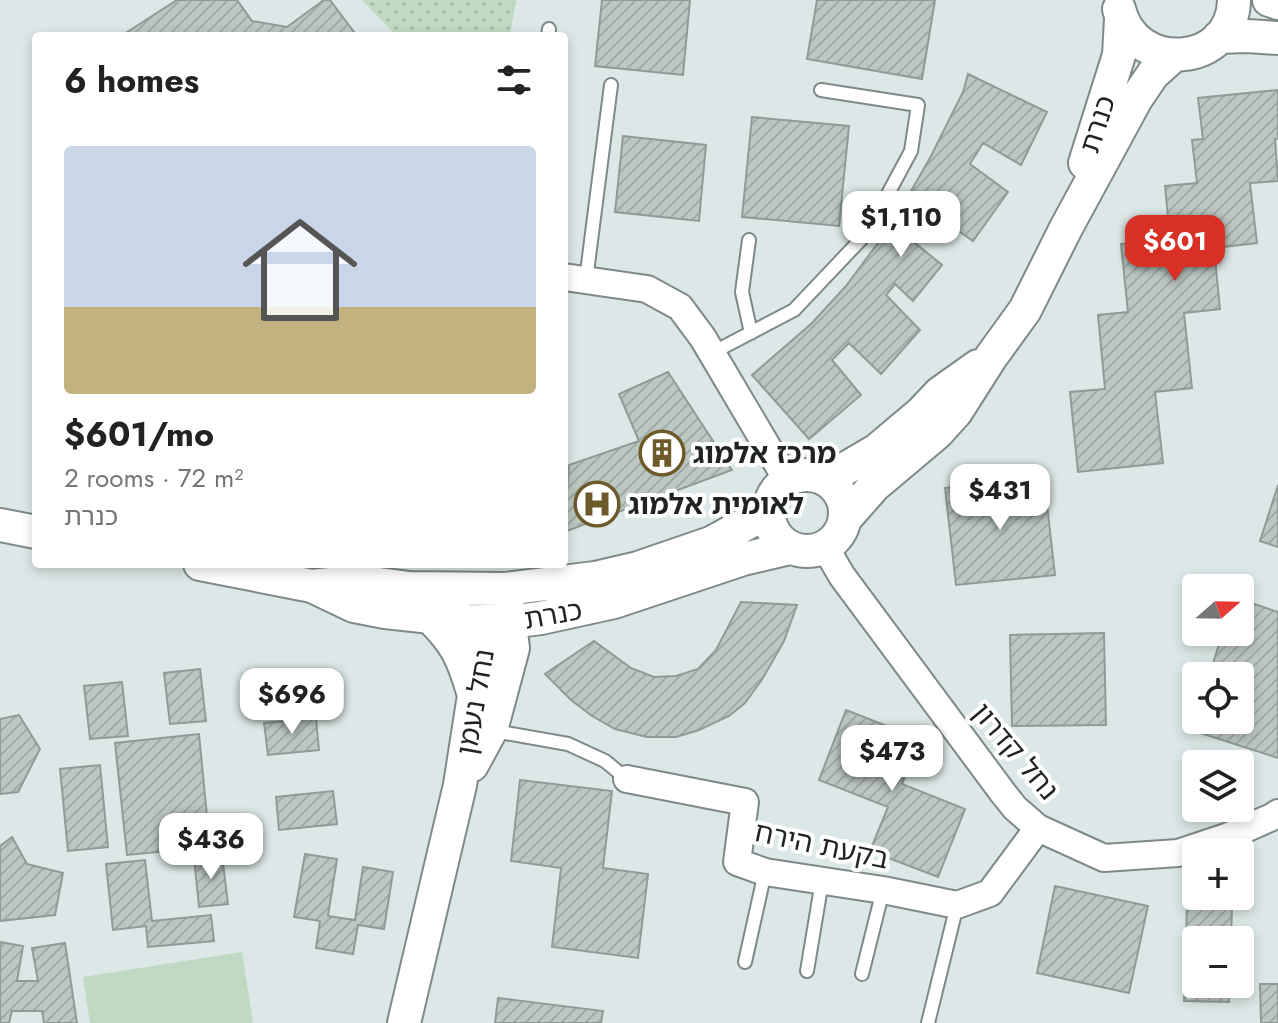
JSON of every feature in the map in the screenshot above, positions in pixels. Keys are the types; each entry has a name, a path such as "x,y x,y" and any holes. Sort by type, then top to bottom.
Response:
{"street":[{"path":"1219,37 1229,23 1234,0"},
{"path":"1269,0 1278,3"},
{"name":"כנרת","path":"1119,10 1130,34 1157,53 1173,56 1190,54 1206,48 1219,37"},
{"name":"כנרת","path":"1066,228 1119,55 1119,10"},
{"path":"1219,37 1278,38"},
{"name":"כנרת","path":"845,519 874,486 937,433 956,412 1025,310 1136,99 1153,74 1173,56"},
{"path":"575,278 647,289 680,307 703,338 787,480"},
{"name":"כנרת","path":"820,477 843,470 877,450 940,393 991,357"},
{"path":"799,475 820,477 831,483 845,506 841,530 825,547 814,551 790,548 780,541 769,520 772,496 779,486 799,475"},
{"name":"כנרת","path":"312,586 357,581 409,588 505,589 595,578 711,543 755,519 769,507"},
{"path":"0,525 32,531"},
{"name":"נחל קדרון","path":"825,547 842,576 1003,793 1038,828 1104,858 1178,853 1229,836 1278,813"},
{"name":"כנרת","path":"220,568 312,586 354,606 430,617 501,622 552,616 614,602 743,559 790,548"},
{"name":"נחל נעמן","path":"460,785 491,730 513,648 501,622 505,589"},
{"path":"430,617 458,649 474,695"},
{"name":"נחל נעמן","path":"407,1019 460,785 482,644 501,622"},
{"name":"בקעת הירח","path":"627,779 745,802 737,862 765,872 957,905"},
{"path":"957,905 990,893 1038,828"}],"lane":[{"path":"575,278 611,85"},
{"path":"712,353 794,310 867,233 911,151 918,105 821,90"},
{"path":"749,240 742,292 751,333"},
{"path":"491,730 568,744 605,761 627,779"},
{"path":"745,962 765,872"},
{"path":"807,971 822,881"},
{"path":"862,974 883,890"},
{"path":"928,1023 957,905"}],"green space":[{"path":"362,0 516,0 511,32 393,32"},
{"path":"242,952 253,1023 90,1023 83,977"}],"building":[{"path":"177,0 237,0 252,21 287,27 324,0 330,0 354,32 127,32"},
{"path":"602,0 690,0 683,75 595,66"},
{"path":"817,0 935,0 922,79 807,59"},
{"path":"968,74 1047,112 1021,165 983,143 970,164 1008,192 973,241 936,215 914,242 942,265 913,301 895,284 886,295 920,330 881,374 849,343 832,360 861,395 809,439 752,375 811,324 846,286 892,224 930,158 963,92"},
{"path":"1278,90 1278,139 1275,139 1278,181 1250,183 1257,243 1214,248 1220,309 1184,313 1192,388 1155,392 1163,463 1078,472 1070,392 1105,389 1098,315 1128,312 1121,244 1170,239 1165,186 1197,183 1192,140 1203,139 1198,98"},
{"path":"752,117 849,126 839,226 742,217"},
{"path":"623,136 706,145 699,221 615,212"},
{"name":"מרכז אלמוג","path":"668,372 732,470 568,531 569,465 639,441 619,394"},
{"path":"1044,478 1055,575 956,585 945,488"},
{"path":"1278,485 1278,547 1260,541"},
{"path":"741,602 797,605 784,641 745,703 729,716 699,730 676,737 647,737 615,729 571,700 545,674 594,641 631,668 654,677 676,676 698,669 716,650"},
{"path":"1254,604 1278,612 1278,758 1203,734 1254,734 1254,662 1213,662 1219,646 1254,646"},
{"path":"1104,633 1106,725 1012,726 1010,635"},
{"path":"200,669 206,721 170,724 164,673"},
{"path":"122,682 128,736 90,739 84,686"},
{"path":"846,710 920,739 902,784 965,809 938,877 870,851 888,807 819,780"},
{"path":"19,715 40,749 18,792 0,794 0,719"},
{"path":"316,718 319,750 268,755 264,723"},
{"path":"199,734 210,847 127,855 115,743"},
{"path":"100,765 108,847 68,851 60,769"},
{"path":"520,780 612,791 603,868 648,874 638,958 552,947 561,868 511,861"},
{"path":"333,791 337,824 279,830 276,797"},
{"path":"12,837 27,864 63,873 55,915 0,921 0,846"},
{"path":"305,854 337,859 328,916 355,920 363,867 393,872 384,929 358,925 353,954 316,948 320,921 294,917"},
{"path":"222,855 228,904 199,907 194,858"},
{"path":"145,860 152,921 211,915 214,941 148,947 146,926 113,930 106,864"},
{"path":"1055,886 1148,906 1129,993 1037,973"},
{"path":"1187,910 1232,910 1231,926 1186,926"},
{"path":"0,942 23,946 17,981 38,981 32,948 65,943 77,1023 44,1023 42,1011 12,1011 9,1023 0,1023"},
{"path":"1260,984 1278,984 1278,1023 1261,1023"},
{"path":"498,998 603,1011 601,1023 495,1023"},
{"path":"1184,998 1229,998 1229,1002 1184,1001"}],"place":[{"name":"מרכז אלמוג","path":"662,453"},
{"name":"לאומית אלמוג","path":"597,504"}]}
